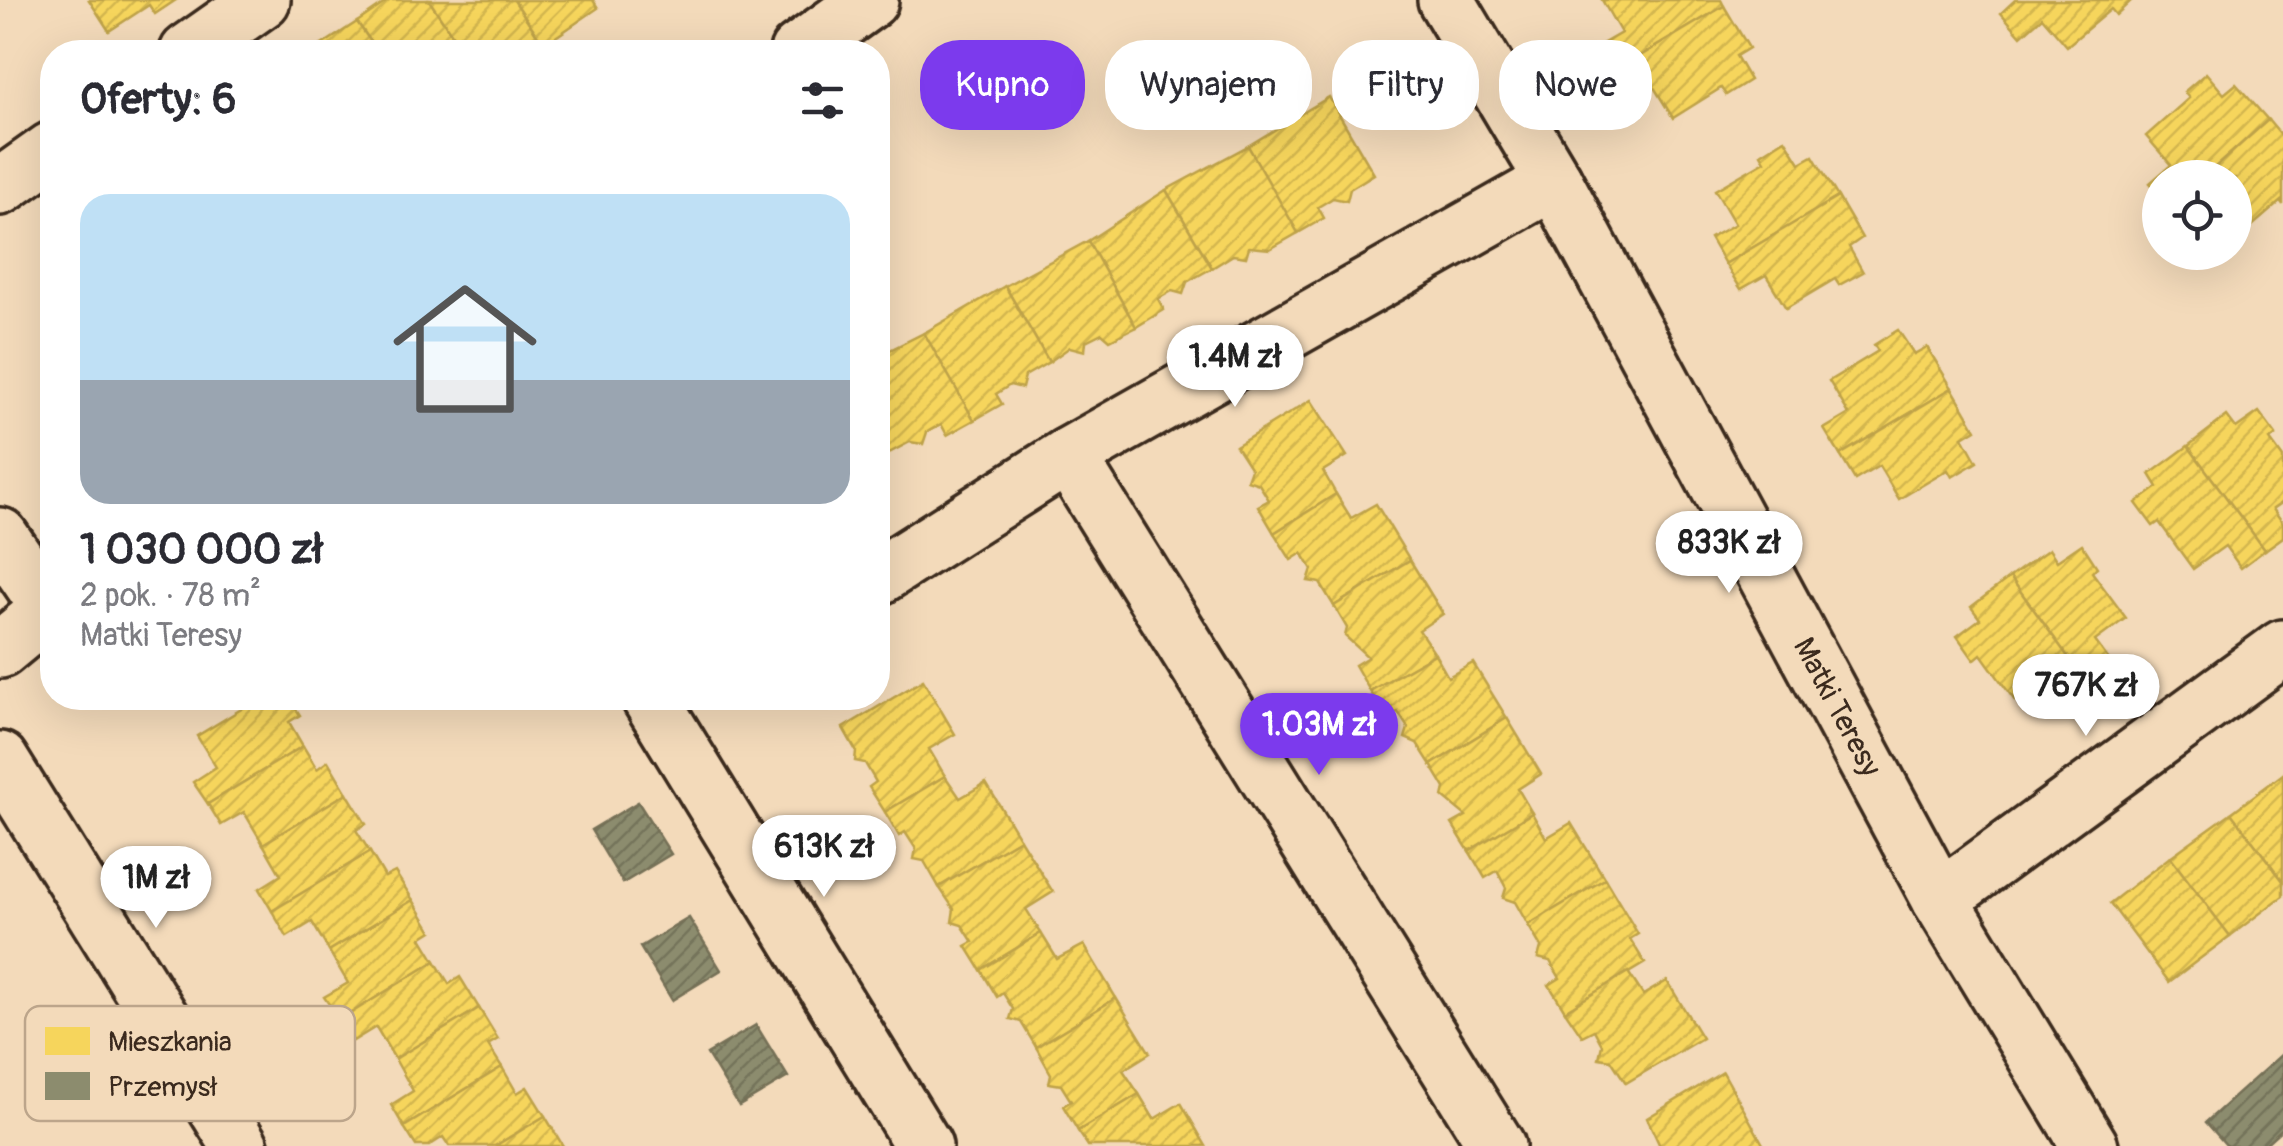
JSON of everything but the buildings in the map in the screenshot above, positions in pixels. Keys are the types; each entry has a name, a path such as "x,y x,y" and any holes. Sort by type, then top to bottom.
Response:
{"street":[{"path":"205,40 262,0"},
{"path":"815,40 870,0"},
{"name":"Matki Teresy","path":"1446,0 1554,181 1940,899 2090,1146"},
{"path":"0,187 40,159"},
{"path":"890,569 1068,456 1554,181"},
{"path":"1068,456 1497,1146"},
{"path":"0,536 40,592"},
{"path":"0,650 40,617"},
{"path":"1940,899 2283,648"},
{"path":"670,710 924,1146"},
{"path":"0,760 153,1006"},
{"path":"224,1121 240,1146"}]}
